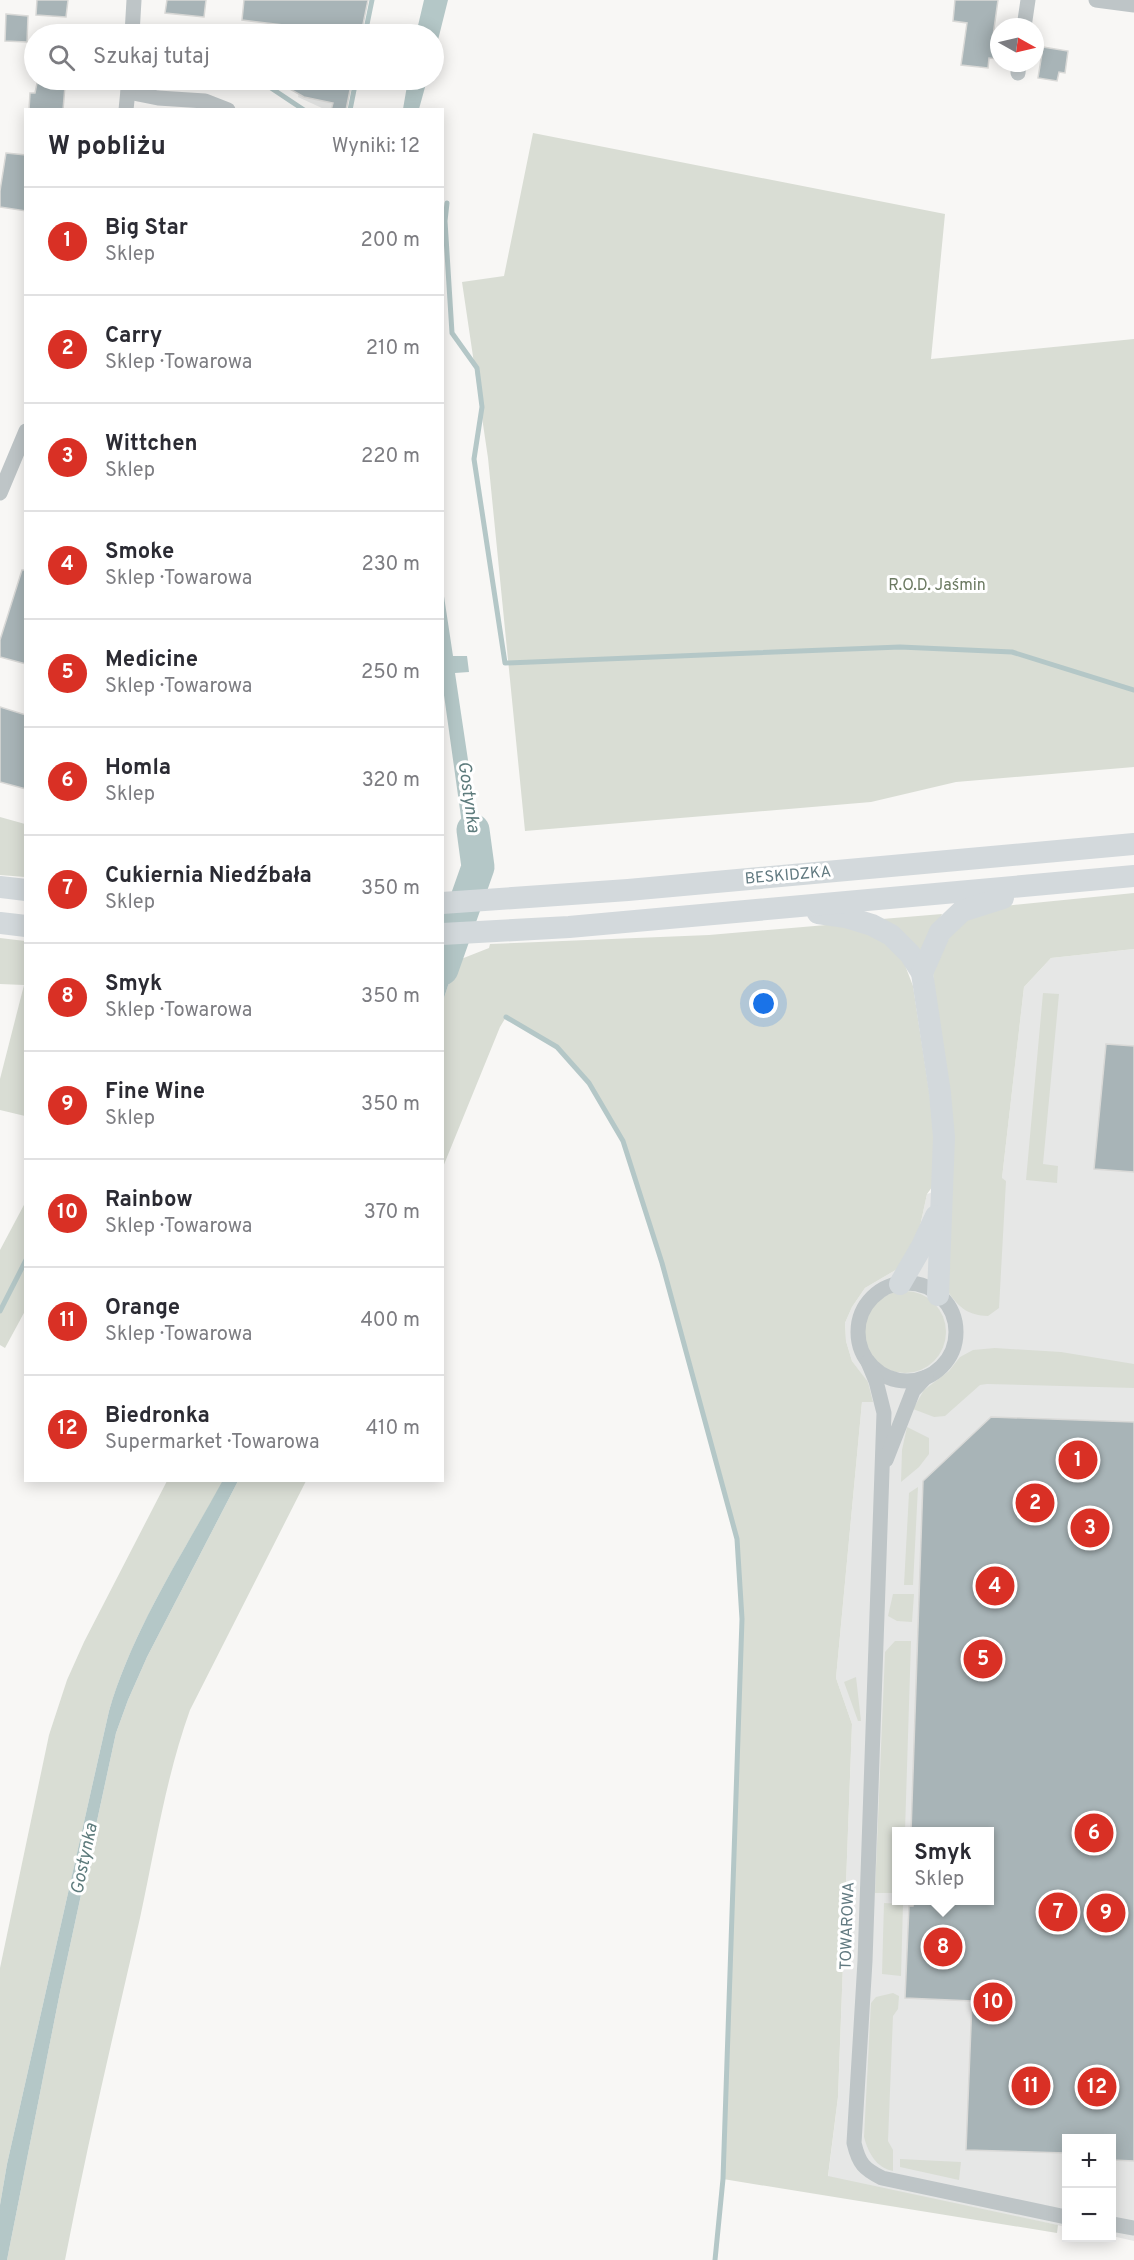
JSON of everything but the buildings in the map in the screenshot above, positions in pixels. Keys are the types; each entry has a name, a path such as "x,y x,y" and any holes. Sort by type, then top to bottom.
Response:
{"main road":[{"name":"BESKIDZKA","path":"444,903 1134,844"},
{"name":"BESKIDZKA","path":"444,934 784,908 1134,876"},
{"path":"922,973 940,932 962,910 1040,884"},
{"path":"0,887 24,890"},
{"path":"784,908 846,917 872,925 891,935 910,954 922,973 943,1126 944,1175 938,1295"},
{"path":"0,923 24,926"},
{"path":"900,1284 922,1246 941,1204"}],"street":[{"path":"133,24 134,0"},
{"path":"1025,18 1028,0"},
{"path":"1096,0 1134,6"},
{"path":"126,108 128,90"},
{"path":"138,90 158,98 205,101 223,108"},
{"path":"0,493 24,436"},
{"path":"912,1283 927,1287 938,1295 950,1309 955,1324 955,1341 950,1356 940,1369 926,1377 910,1381 894,1380 879,1373 868,1362 860,1347 858,1331 860,1316 868,1301 877,1292 900,1284 912,1283"},
{"name":"TOWAROWA","path":"868,1362 883,1406 866,1961 854,2143 858,2158 867,2171 882,2178 1062,2216"},
{"name":"TOWAROWA","path":"881,1474 913,1391 926,1377"},
{"path":"1116,2225 1134,2228"}],"shaded area":[{"path":"299,90 351,90 347,108 322,108 298,97"},
{"path":"1134,949 1134,2241 1116,2237 1116,2134 1062,2134 1062,2226 828,2177 838,2097 852,1724 836,1678 866,1380 852,1361 846,1341 845,1323 852,1307 865,1288 899,1268 919,1231 927,1194 975,1178 1002,1178 1024,987 1051,958"}],"green space":[{"name":"R.O.D. Jaśmin","path":"533,133 945,214 931,359 1134,339 1134,767 956,782 871,802 525,831 488,458 462,282 504,276"},
{"path":"0,817 24,824 24,877 0,875"},
{"path":"1134,893 1134,949 1051,958 1024,987 1002,1178 1006,1181 999,1308 988,1316 970,1313 961,1307 949,1293 933,971 936,957 961,921 1004,906"},
{"path":"942,914 919,958 882,919"},
{"path":"838,924 875,933 903,960 913,986 933,1117 935,1183 927,1194 919,1231 899,1268 865,1288 852,1307 845,1323 846,1341 852,1361 868,1382 873,1402 862,1402 836,1678 852,1724 838,2097 828,2176 1058,2225 1057,2233 723,2179 742,1619 737,1539 679,1326 623,1141 589,1083 557,1048 506,1017 444,1165 444,998 456,961 489,948 490,944 709,935"},
{"path":"0,938 24,941 24,985 0,984"},
{"path":"24,985 24,1116 0,1110 0,1079"},
{"path":"1043,993 1059,994 1043,1164 1058,1166 1057,1183 1026,1180"},
{"path":"24,1205 24,1313 5,1348 0,1345 0,1250"},
{"path":"905,1291 921,1294 934,1303 943,1316 946,1332 943,1348 934,1361 921,1370 905,1373 889,1370 876,1361 867,1348 864,1332 867,1316 876,1303 889,1294"},
{"path":"995,1348 1061,1352 1134,1364 1134,1388 987,1384 980,1385 945,1416 934,1417 913,1409 924,1390 949,1371 960,1357 973,1350"},
{"path":"907,1427 929,1438 929,1454 919,1467 901,1482 902,1450"},
{"path":"166,1482 222,1482 145,1622 131,1651 109,1711 7,2164 0,2205 0,1968 49,1735 67,1680 84,1642"},
{"path":"237,1482 305,1482 190,1710 182,1735 162,1813 65,2260 7,2260 60,1992 116,1733 147,1657"},
{"path":"918,1487 913,1585 904,1585 909,1493"},
{"path":"893,1594 914,1594 912,1622 897,1621 888,1616"},
{"path":"895,1641 911,1641 905,1827 892,1827 892,1893 875,1893 885,1652"},
{"path":"856,1677 861,1721 858,1721 844,1682"},
{"path":"884,1903 903,1905 901,1976 882,1974"},
{"path":"893,1993 899,1996 898,2009 893,2016 888,2141 893,2150 893,2171 877,2163 864,2137 871,2003 876,1997"},
{"path":"900,2159 961,2162 959,2180 900,2167"}],"water":[{"path":"424,0 448,0 442,24 418,24"},
{"path":"406,90 424,90 419,108 403,108"},
{"path":"444,596 453,656 467,656 469,672 455,673 485,874 469,874 444,695"},
{"path":"444,961 456,961 444,998"},
{"path":"222,1482 237,1482 147,1657 116,1733 60,1992 7,2260 0,2260 0,2205 7,2164 109,1711 131,1651 175,1564"}],"waterway":[{"path":"367,24 372,0"},
{"path":"274,90 301,108"},
{"path":"350,108 354,90"},
{"path":"447,203 445,221 452,333 477,368 482,407 474,459 505,663 900,647 1012,652 1134,690"},
{"name":"Gostynka","path":"444,963 478,867 473,830"},
{"path":"506,1017 557,1047 589,1083 623,1141 662,1263 737,1539 742,1619 723,2179 715,2260"},
{"path":"0,1311 24,1264"}],"place":[{"name":"Big Star","path":"1078,1460"},
{"name":"Carry","path":"1035,1503"},
{"name":"Wittchen","path":"1090,1528"},
{"name":"Smoke","path":"995,1586"},
{"name":"Medicine","path":"983,1659"},
{"name":"Homla","path":"1094,1833"},
{"name":"Cukiernia Niedźbała","path":"1058,1912"},
{"name":"Fine Wine","path":"1106,1913"},
{"name":"Smyk","path":"943,1947"},
{"name":"Rainbow","path":"993,2002"},
{"name":"Orange","path":"1031,2086"},
{"name":"Biedronka","path":"1097,2087"}]}
